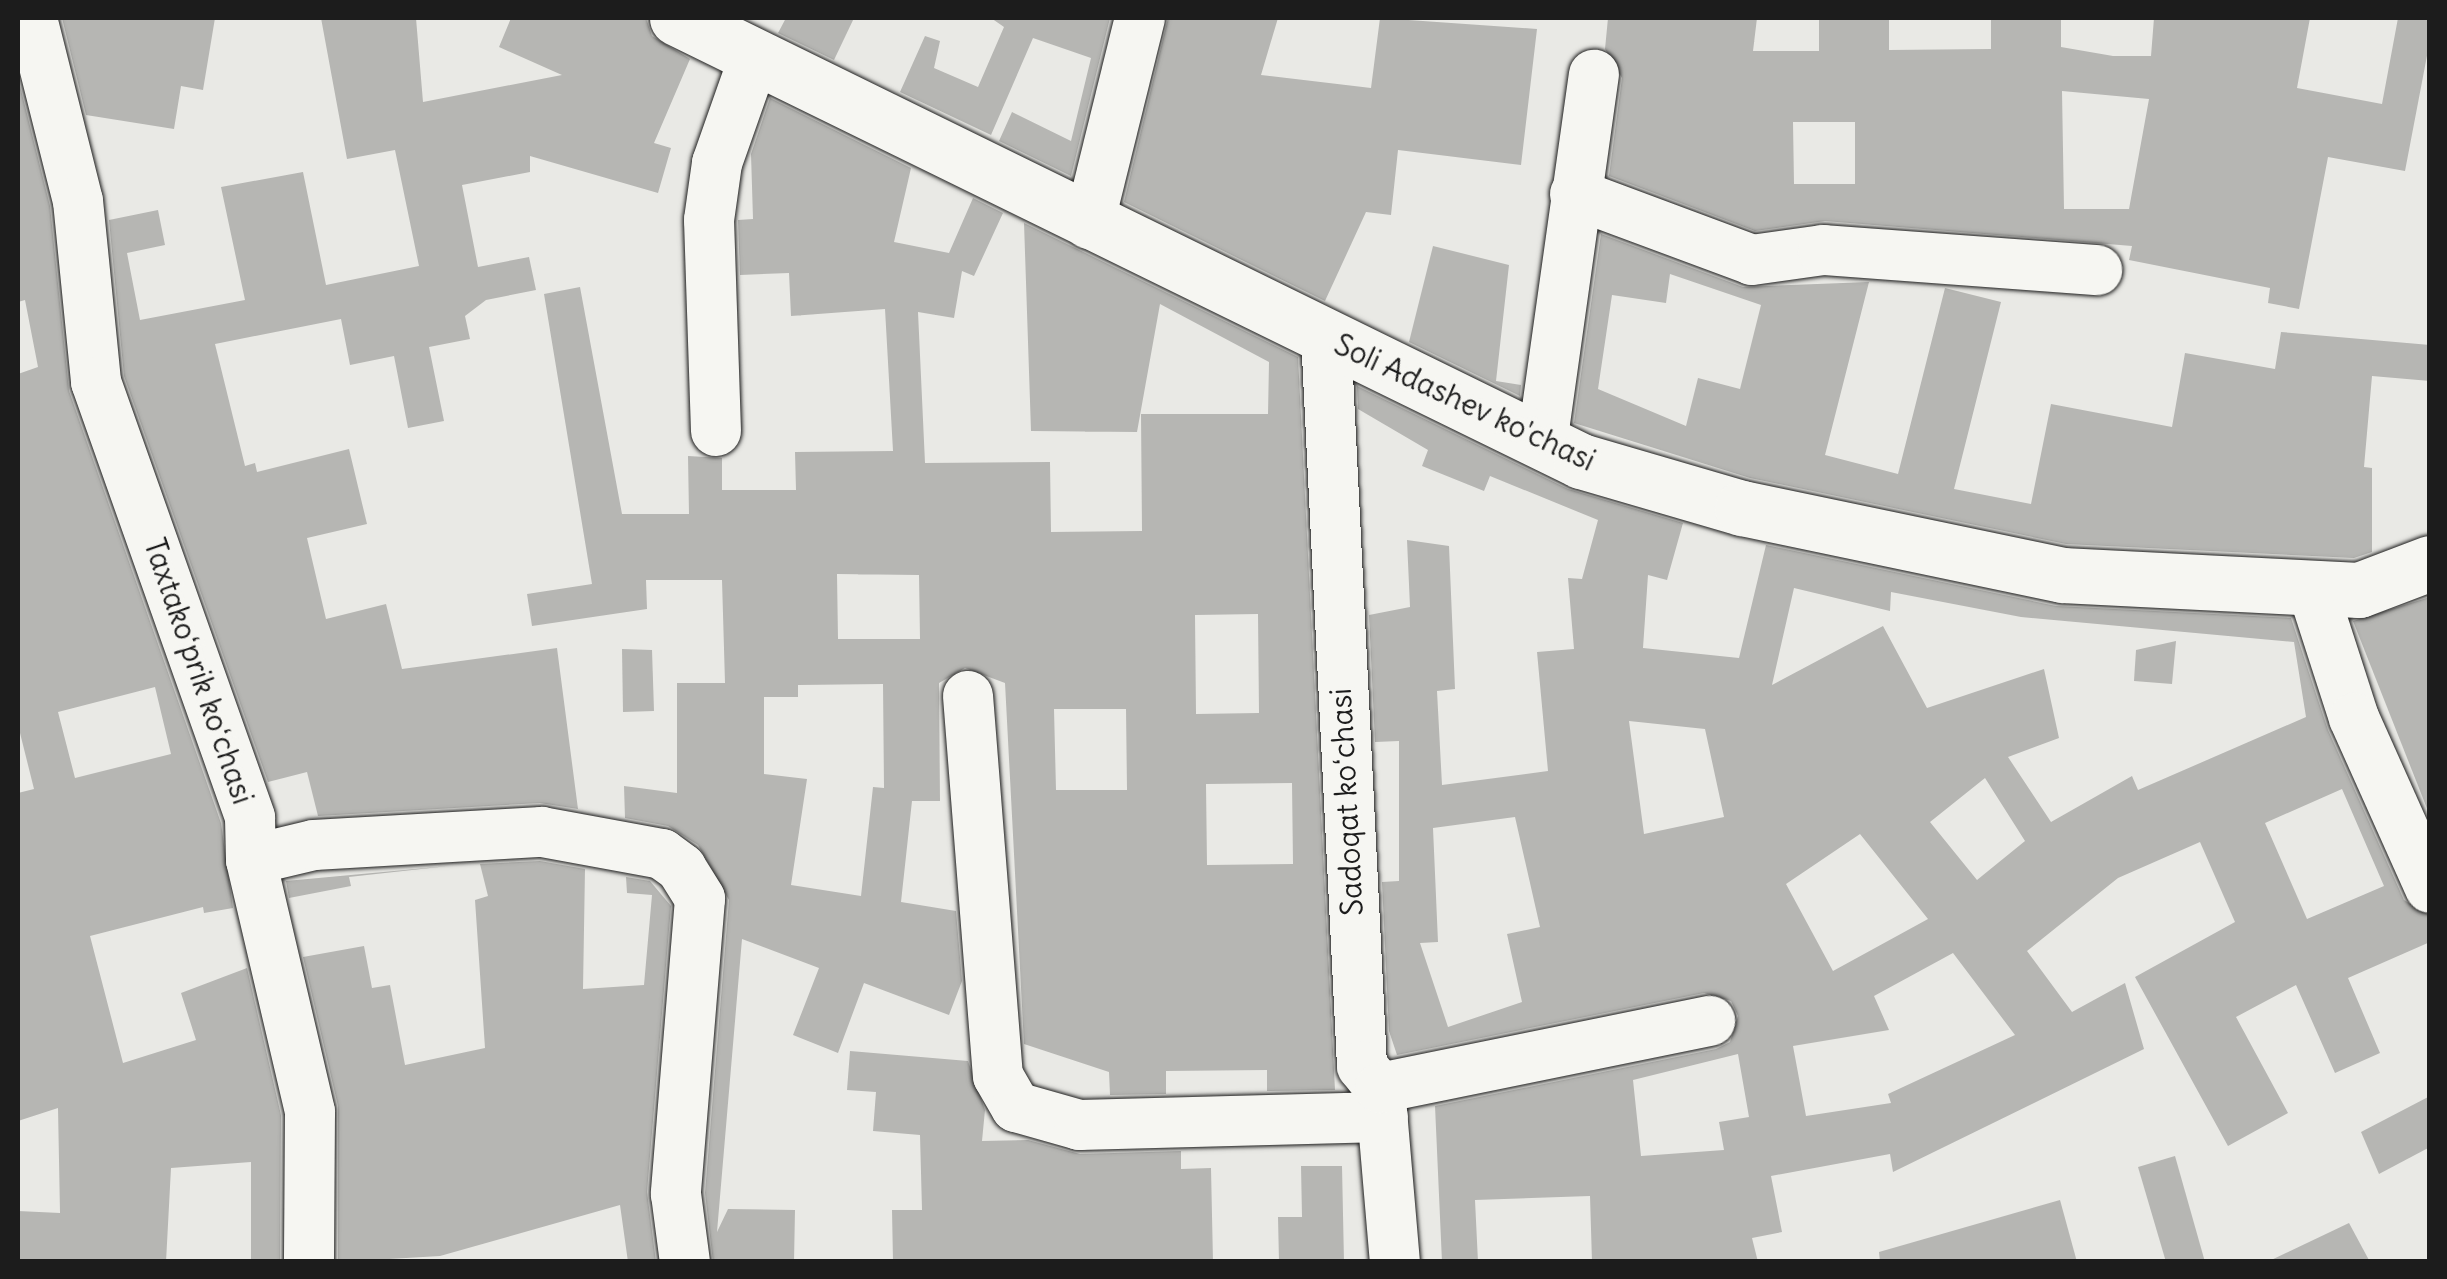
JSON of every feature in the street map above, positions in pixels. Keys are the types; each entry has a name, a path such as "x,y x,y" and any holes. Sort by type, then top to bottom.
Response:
{"street":[{"name":"Taxtakoʻprik koʻchasi","path":"32,18 78,201 96,382 250,818 251,860 310,1112 309,1262"},
{"name":"Soli Adashev ko'chasi","path":"677,18 1542,444 1742,508 2062,575 2359,590 2430,563"},
{"path":"1089,224 1140,18"},
{"path":"716,431 708,220 716,163 755,55"},
{"path":"1542,444 1594,75"},
{"path":"1575,194 1752,260 1823,250 2098,270"},
{"name":"Sadoqat koʻchasi","path":"1326,336 1362,1066 1381,1102 1394,1262"},
{"path":"2313,590 2354,718 2430,888"},
{"path":"968,696 998,1076 1016,1107 1080,1125 1381,1102 1710,1021"},
{"path":"251,860 314,845 542,832 662,854 681,868 700,899 676,1194 685,1262"}],"building":[{"path":"62,18 215,18 203,90 181,86 174,129 86,115"},
{"path":"321,18 416,18 423,102 562,75 499,47 511,18 646,18 652,36 690,59 654,143 671,148 658,193 530,156 530,172 462,185 478,267 529,257 536,290 486,300 465,316 470,339 429,347 444,421 408,428 394,356 350,365 341,319 215,344 245,466 255,463 257,472 349,449 367,524 307,538 326,619 386,604 402,669 557,648 578,809 540,803 318,816 307,772 268,782 124,376 109,220 158,210 165,245 127,253 140,320 245,300 221,187 303,172 326,285 419,266 395,150 347,159"},
{"path":"786,18 854,18 834,60 778,33"},
{"path":"991,18 1110,18 1071,176 999,141 1012,112 1071,141 1091,58 1033,38 991,135 900,92 925,36 940,41 934,68 978,87 1004,27"},
{"path":"1168,18 1278,18 1261,75 1371,88 1380,18 1537,29 1521,165 1398,150 1391,215 1366,212 1325,301 1124,202"},
{"path":"1608,18 1757,18 1753,51 1819,51 1819,18 1889,18 1889,50 1991,49 1991,18 2061,18 2061,47 2113,56 2151,56 2154,18 2310,18 2297,88 2382,104 2398,18 2430,18 2430,40 2405,171 2328,157 2299,309 2268,303 2270,288 2129,260 2132,246 1825,221 1755,231 1609,176 1622,78 1605,49","holes":["2062,91 2149,99 2129,209 2064,209","1793,122 1855,122 1855,184 1794,184"]},
{"path":"18,78 50,206 69,391 221,823 233,908 204,913 203,907 90,936 123,1063 196,1040 181,993 247,968 281,1115 280,1262 251,1262 251,1162 171,1168 166,1262 18,1262 18,1211 60,1213 58,1108 18,1121 18,793 34,789 18,725 18,374 38,367 25,300 18,302","holes":["155,687 171,754 75,778 58,712"]},
{"path":"770,98 911,168 894,242 949,253 973,198 1003,213 974,276 962,271 954,318 918,312 925,463 1050,462 1051,532 1142,531 1141,414 1268,414 1269,362 1160,304 1137,432 1031,431 1024,223 1298,357 1335,1090 1267,1091 1267,1070 1166,1071 1166,1094 1110,1095 1109,1072 1024,1044 1005,683 965,668 939,683 940,801 912,801 901,902 956,911 962,981 949,1015 864,983 838,1053 793,1035 819,968 742,939 717,1232 728,1209 795,1210 794,1262 713,1262 705,1193 729,900 698,845 668,826 625,818 624,786 677,793 677,683 725,683 722,580 646,580 647,609 532,626 527,594 592,584 544,294 580,287 622,514 689,514 688,456 722,458 722,490 796,490 795,452 893,451 885,309 791,316 789,273 740,275 738,220 753,219 751,154","holes":["837,574 919,575 920,639 838,639","1258,614 1259,713 1196,714 1195,615","883,684 884,788 873,787 861,896 791,885 807,779 764,774 764,697 798,697 798,685","1054,709 1126,709 1127,790 1056,790","1292,783 1293,864 1207,865 1206,784"]},
{"path":"1601,234 1743,287 1869,282 1825,455 1898,474 1945,288 2001,302 1954,489 2031,504 2051,404 2172,427 2185,353 2275,369 2281,332 2430,345 2430,381 2372,376 2364,467 2372,468 2372,552 2354,558 2066,544 1750,478 1574,423","holes":["1670,274 1761,305 1740,389 1698,378 1686,426 1598,389 1612,295 1666,303"]},
{"path":"1433,246 1509,265 1496,381 1521,385 1520,396 1409,342"},
{"path":"1357,386 1568,489 1683,523 1667,580 1648,575 1643,648 1739,658 1766,545 2056,606 2291,618 2328,730 2404,900 2430,916 2430,942 2348,978 2380,1053 2335,1073 2296,985 2236,1017 2288,1113 2228,1146 2135,977 2235,922 2200,842 2118,878 2027,951 2072,1012 2125,983 2144,1049 1893,1172 1890,1154 1771,1176 1782,1232 1752,1238 1758,1262 1592,1262 1590,1196 1475,1200 1478,1262 1442,1262 1435,1106 1716,1049 1730,1042 1738,1016 1731,1001 1704,993 1397,1055 1389,1031 1382,882 1399,881 1399,741 1375,742 1369,615 1410,607 1407,540 1449,546 1455,689 1437,691 1442,785 1548,771 1537,652 1574,649 1568,578 1582,579 1598,520 1490,476 1484,491 1422,466 1428,450 1358,409","holes":["1794,588 1890,611 1891,592 2021,617 2294,642 2306,717 2138,790 2132,776 2051,822 2008,757 2059,738 2044,669 1927,708 1883,626 1772,685","1629,721 1705,729 1724,817 1644,834","1985,778 2025,841 1977,880 1930,822","2342,789 2384,886 2307,919 2265,823","1515,817 1540,927 1507,934 1522,1002 1448,1027 1420,943 1438,942 1433,828","1860,834 1928,919 1833,971 1786,884","1953,953 2015,1035 1888,1094 1891,1103 1806,1116 1793,1046 1889,1030 1874,996","1738,1054 1749,1117 1719,1122 1724,1150 1641,1156 1633,1080"]},
{"path":"2430,597 2430,816 2353,621"},
{"path":"2176,641 2172,684 2134,681 2136,650"},
{"path":"622,649 652,650 654,711 623,712"},
{"path":"540,861 585,869 583,989 644,985 652,895 627,893 626,877 650,881 671,906 647,1192 656,1262 628,1262 620,1205 440,1256 338,1262 338,1106 303,957 364,946 372,988 390,985 405,1065 485,1048 475,900 488,896 480,864"},
{"path":"448,866 349,877 351,886 289,898 286,881"},
{"path":"850,1051 968,1061 985,1110 982,1141 1028,1140 1080,1154 1181,1151 1181,1169 1211,1168 1213,1262 893,1262 892,1210 922,1210 920,1135 873,1131 876,1092 847,1090"},
{"path":"2430,1096 2430,1147 2379,1174 2361,1132"},
{"path":"2175,1156 2205,1262 2166,1262 2138,1167"},
{"path":"1301,1166 1342,1166 1344,1262 1279,1262 1278,1217 1302,1217"},
{"path":"2060,1200 2077,1262 1880,1262 1879,1252"},
{"path":"2349,1223 2370,1262 2267,1262"}]}
